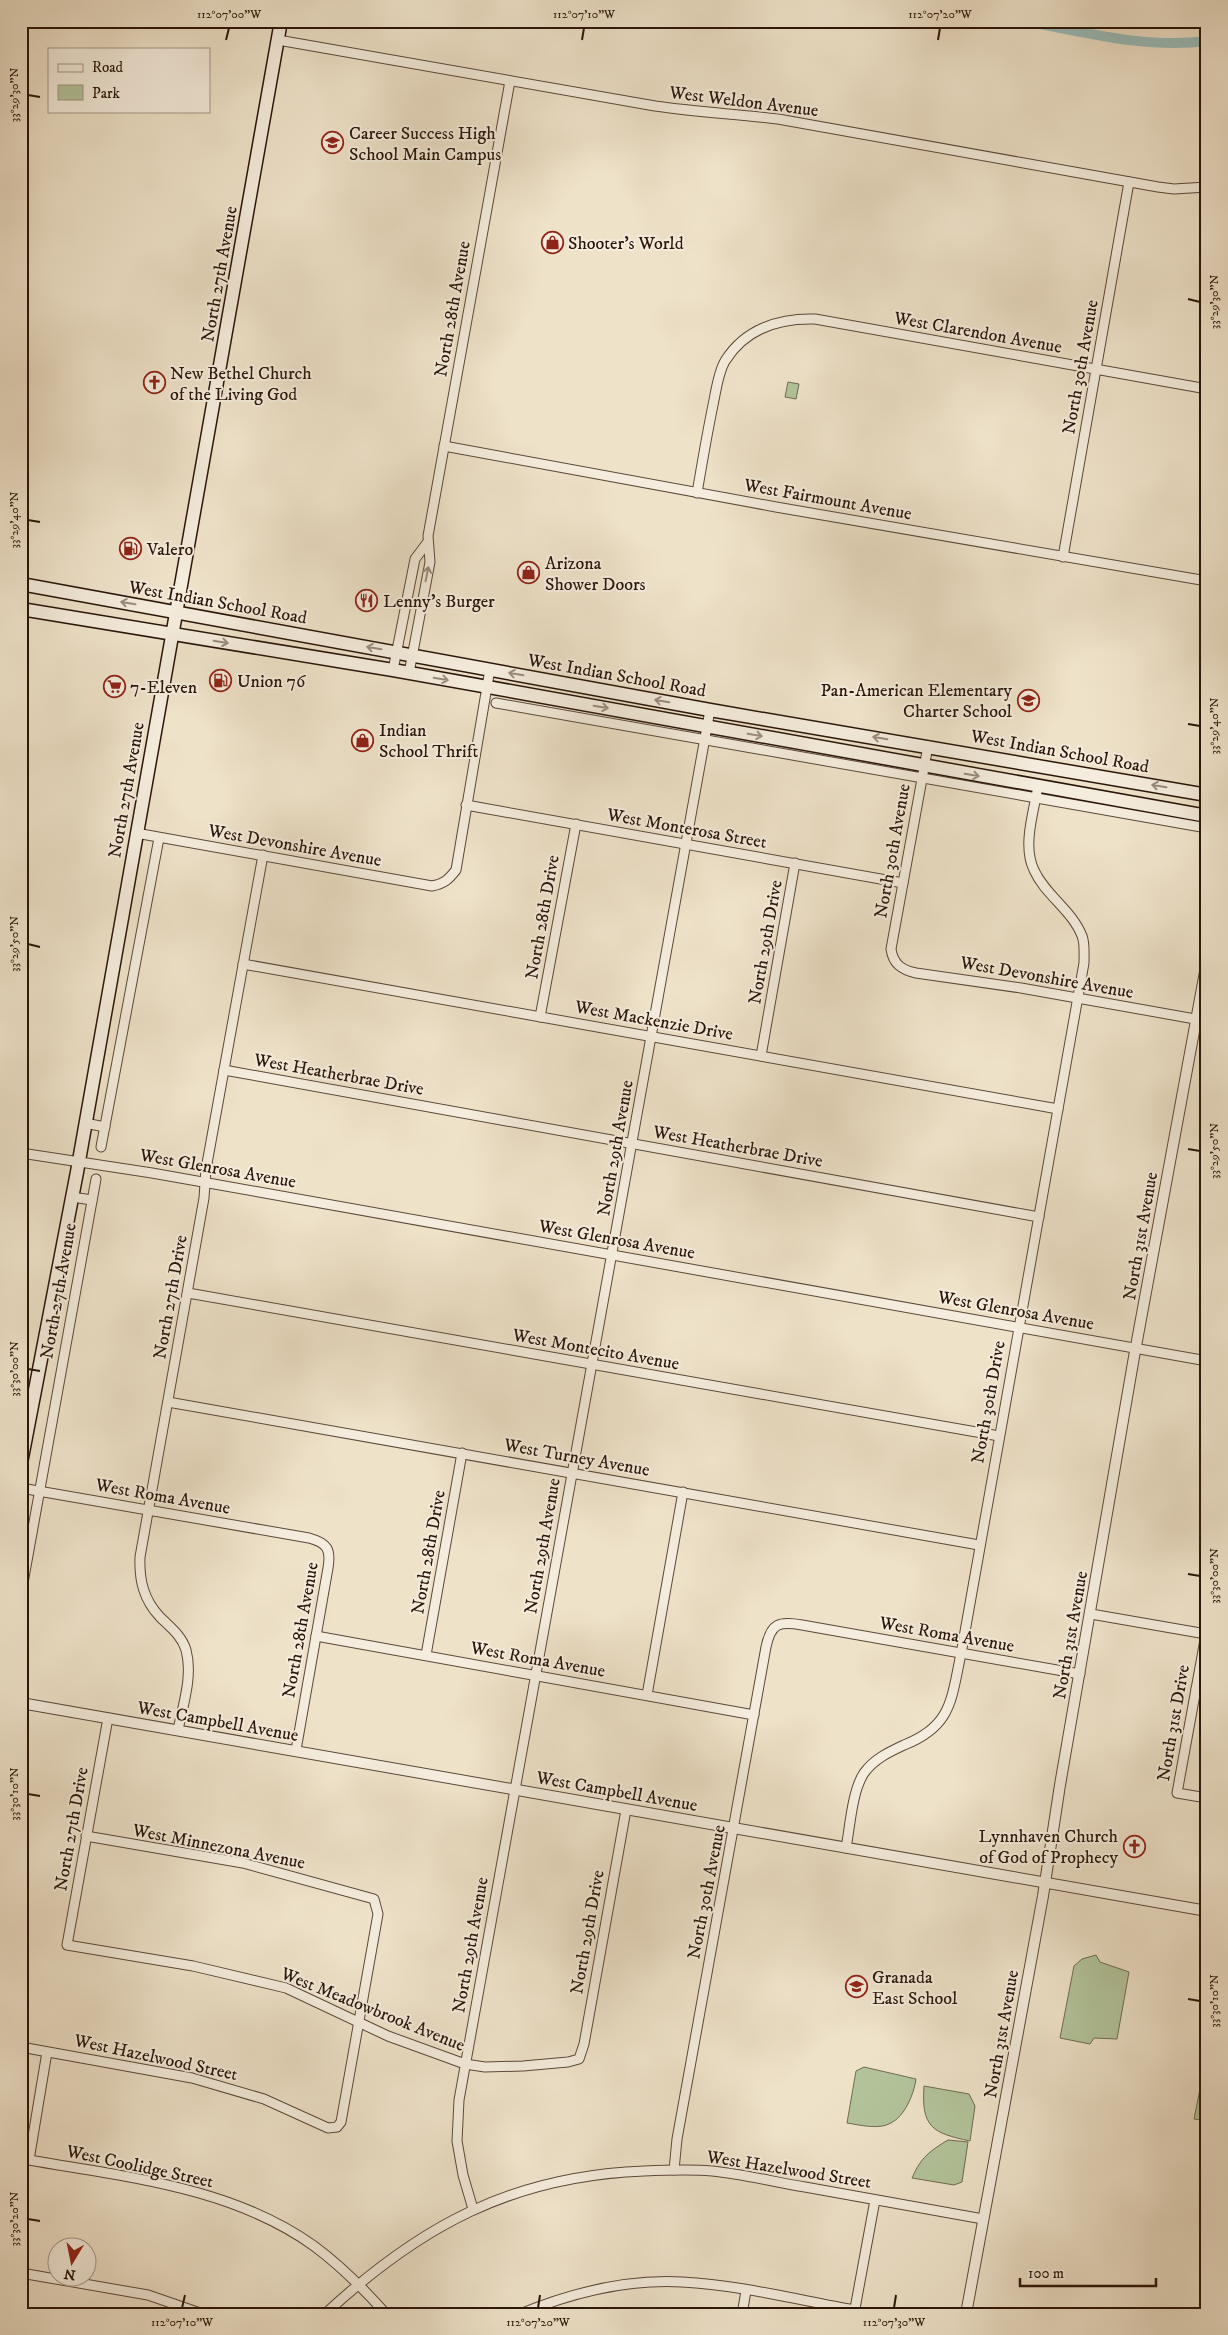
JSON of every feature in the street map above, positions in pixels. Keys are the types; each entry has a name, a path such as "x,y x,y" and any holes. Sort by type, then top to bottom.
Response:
{"main road":[{"name":"North 27th Avenue","path":"21,1463 72,1197 281,21"},
{"name":"West Indian School Road","path":"21,584 710,710 1207,795"},
{"name":"West Indian School Road","path":"21,609 394,670 707,726 923,772 1038,792 1207,816"}],"street":[{"name":"West Weldon Avenue","path":"278,40 691,112 778,119 1129,182 1174,189 1207,187"},
{"name":"North 28th Avenue","path":"409,673 430,562 427,543 510,81"},
{"name":"North 30th Avenue","path":"1064,557 1129,182"},
{"name":"West Clarendon Avenue","path":"697,493 717,384 725,361 747,336 775,322 795,319 815,320 1207,389"},
{"name":"West Fairmount Avenue","path":"444,446 697,493 1207,581"},
{"name":"North 28th Avenue","path":"394,670 415,559 427,543"},
{"path":"466,805 490,669"},
{"name":"West Indian School Road","path":"496,702 705,739 923,772"},
{"name":"North 29th Avenue","path":"474,2209 463,2175 457,2142 459,2100 710,710"},
{"name":"North 30th Avenue","path":"895,962 891,948 928,746"},
{"name":"West Indian School Road","path":"1038,792 1207,828"},
{"name":"North 30th Drive","path":"846,1848 856,1796 863,1774 878,1758 923,1738 940,1723 953,1694 961,1654 1084,963 1083,937 1074,920 1049,893 1033,870 1030,837 1038,792"},
{"name":"West Devonshire Avenue","path":"136,833 432,886 447,881 456,870 466,805"},
{"name":"West Monterosa Street","path":"466,805 903,883"},
{"name":"North 28th Drive","path":"540,1017 576,824"},
{"path":"101,1147 159,838"},
{"name":"North 27th Drive","path":"178,1730 188,1674 188,1662 181,1640 150,1604 140,1581 140,1557 188,1293 224,1070 262,855"},
{"name":"North 29th Drive","path":"761,1056 795,863"},
{"name":"North 31st Avenue","path":"966,2314 1044,1882 1136,1348 1207,961"},
{"name":"West Devonshire Avenue","path":"895,962 907,971 916,973 1079,998 1195,1019"},
{"name":"West Mackenzie Drive","path":"243,964 1058,1109"},
{"name":"West Heatherbrae Drive","path":"224,1070 1039,1217"},
{"path":"85,1123 105,1127"},
{"name":"West Glenrosa Avenue","path":"21,1153 205,1183 1207,1361"},
{"name":"North 27th Avenue","path":"21,1594 96,1180"},
{"path":"72,1197 92,1200"},
{"name":"West Montecito Avenue","path":"188,1293 999,1436"},
{"name":"West Turney Avenue","path":"168,1402 980,1545"},
{"name":"North 28th Drive","path":"426,1655 462,1454"},
{"name":"West Roma Avenue","path":"21,1488 309,1538 320,1541 327,1546"},
{"path":"647,1695 682,1492"},
{"name":"North 28th Avenue","path":"296,1750 329,1560 327,1546"},
{"path":"1091,1614 1206,1632"},
{"name":"North 30th Avenue","path":"674,2170 677,2139 767,1639 779,1624"},
{"name":"West Roma Avenue","path":"779,1624 802,1624 1080,1674"},
{"name":"North 31st Drive","path":"1206,1632 1178,1793 1207,1798"},
{"name":"West Roma Avenue","path":"316,1636 754,1715"},
{"path":"1196,1689 1207,1691"},
{"name":"West Campbell Avenue","path":"21,1703 1207,1911"},
{"name":"North 27th Drive","path":"67,1945 108,1718"},
{"name":"North 29th Drive","path":"579,2059 584,2044 626,1810"},
{"name":"West Minnezona Avenue","path":"86,1836 243,1863 374,1899 378,1914 358,2021"},
{"name":"West Meadowbrook Avenue","path":"67,1945 193,1966 286,1988 388,2036 465,2064 486,2067 523,2066 568,2062 579,2059"},
{"name":"West Hazelwood Street","path":"21,2047 192,2078 264,2099 328,2128 337,2127 342,2116 358,2021"},
{"name":"West Coolidge Street","path":"47,2052 29,2160 201,2193 265,2218 313,2246 358,2283 386,2314"},
{"name":"West Hazelwood Street","path":"474,2209 514,2193 559,2180 620,2172 674,2170 738,2174 983,2219"},
{"path":"520,2314 550,2301 626,2284 682,2282 746,2291 855,2312 875,2200"},
{"path":"324,2314 358,2283 412,2244 474,2209"},
{"path":"21,2273 148,2295 203,2314"},
{"path":"742,2314 746,2291"}],"green space":[{"path":"788,382 799,384 796,399 785,397"},
{"path":"1096,1955 1100,1962 1129,1972 1117,2039 1094,2038 1090,2044 1060,2038 1074,1966 1082,1959"},
{"path":"864,2067 916,2079 911,2098 905,2110 891,2123 881,2126 869,2126 847,2123 856,2071"},
{"path":"1201,2084 1207,2085 1207,2121 1194,2119"},
{"path":"924,2086 969,2094 975,2106 970,2141 947,2135 932,2126 927,2120 925,2111"},
{"path":"948,2140 968,2142 962,2182 954,2185 912,2178 927,2155"}],"waterway":[{"path":"1025,21 1138,41 1161,43 1207,41"}],"place":[{"name":"Career Success High School Main Campus","path":"333,143"},
{"name":"Shooter's World","path":"552,243"},
{"name":"New Bethel Church of the Living God","path":"154,383"},
{"name":"Valero","path":"131,549"},
{"name":"Arizona Shower Doors","path":"529,573"},
{"name":"Lenny's Burger","path":"367,601"},
{"name":"Union 76","path":"221,681"},
{"name":"7-Eleven","path":"114,687"},
{"name":"Pan-American Elementary Charter School","path":"1028,700"},
{"name":"Indian School Thrift","path":"363,740"},
{"name":"Lynnhaven Church of God of Prophecy","path":"1134,1846"},
{"name":"Granada East School","path":"856,1987"}]}
